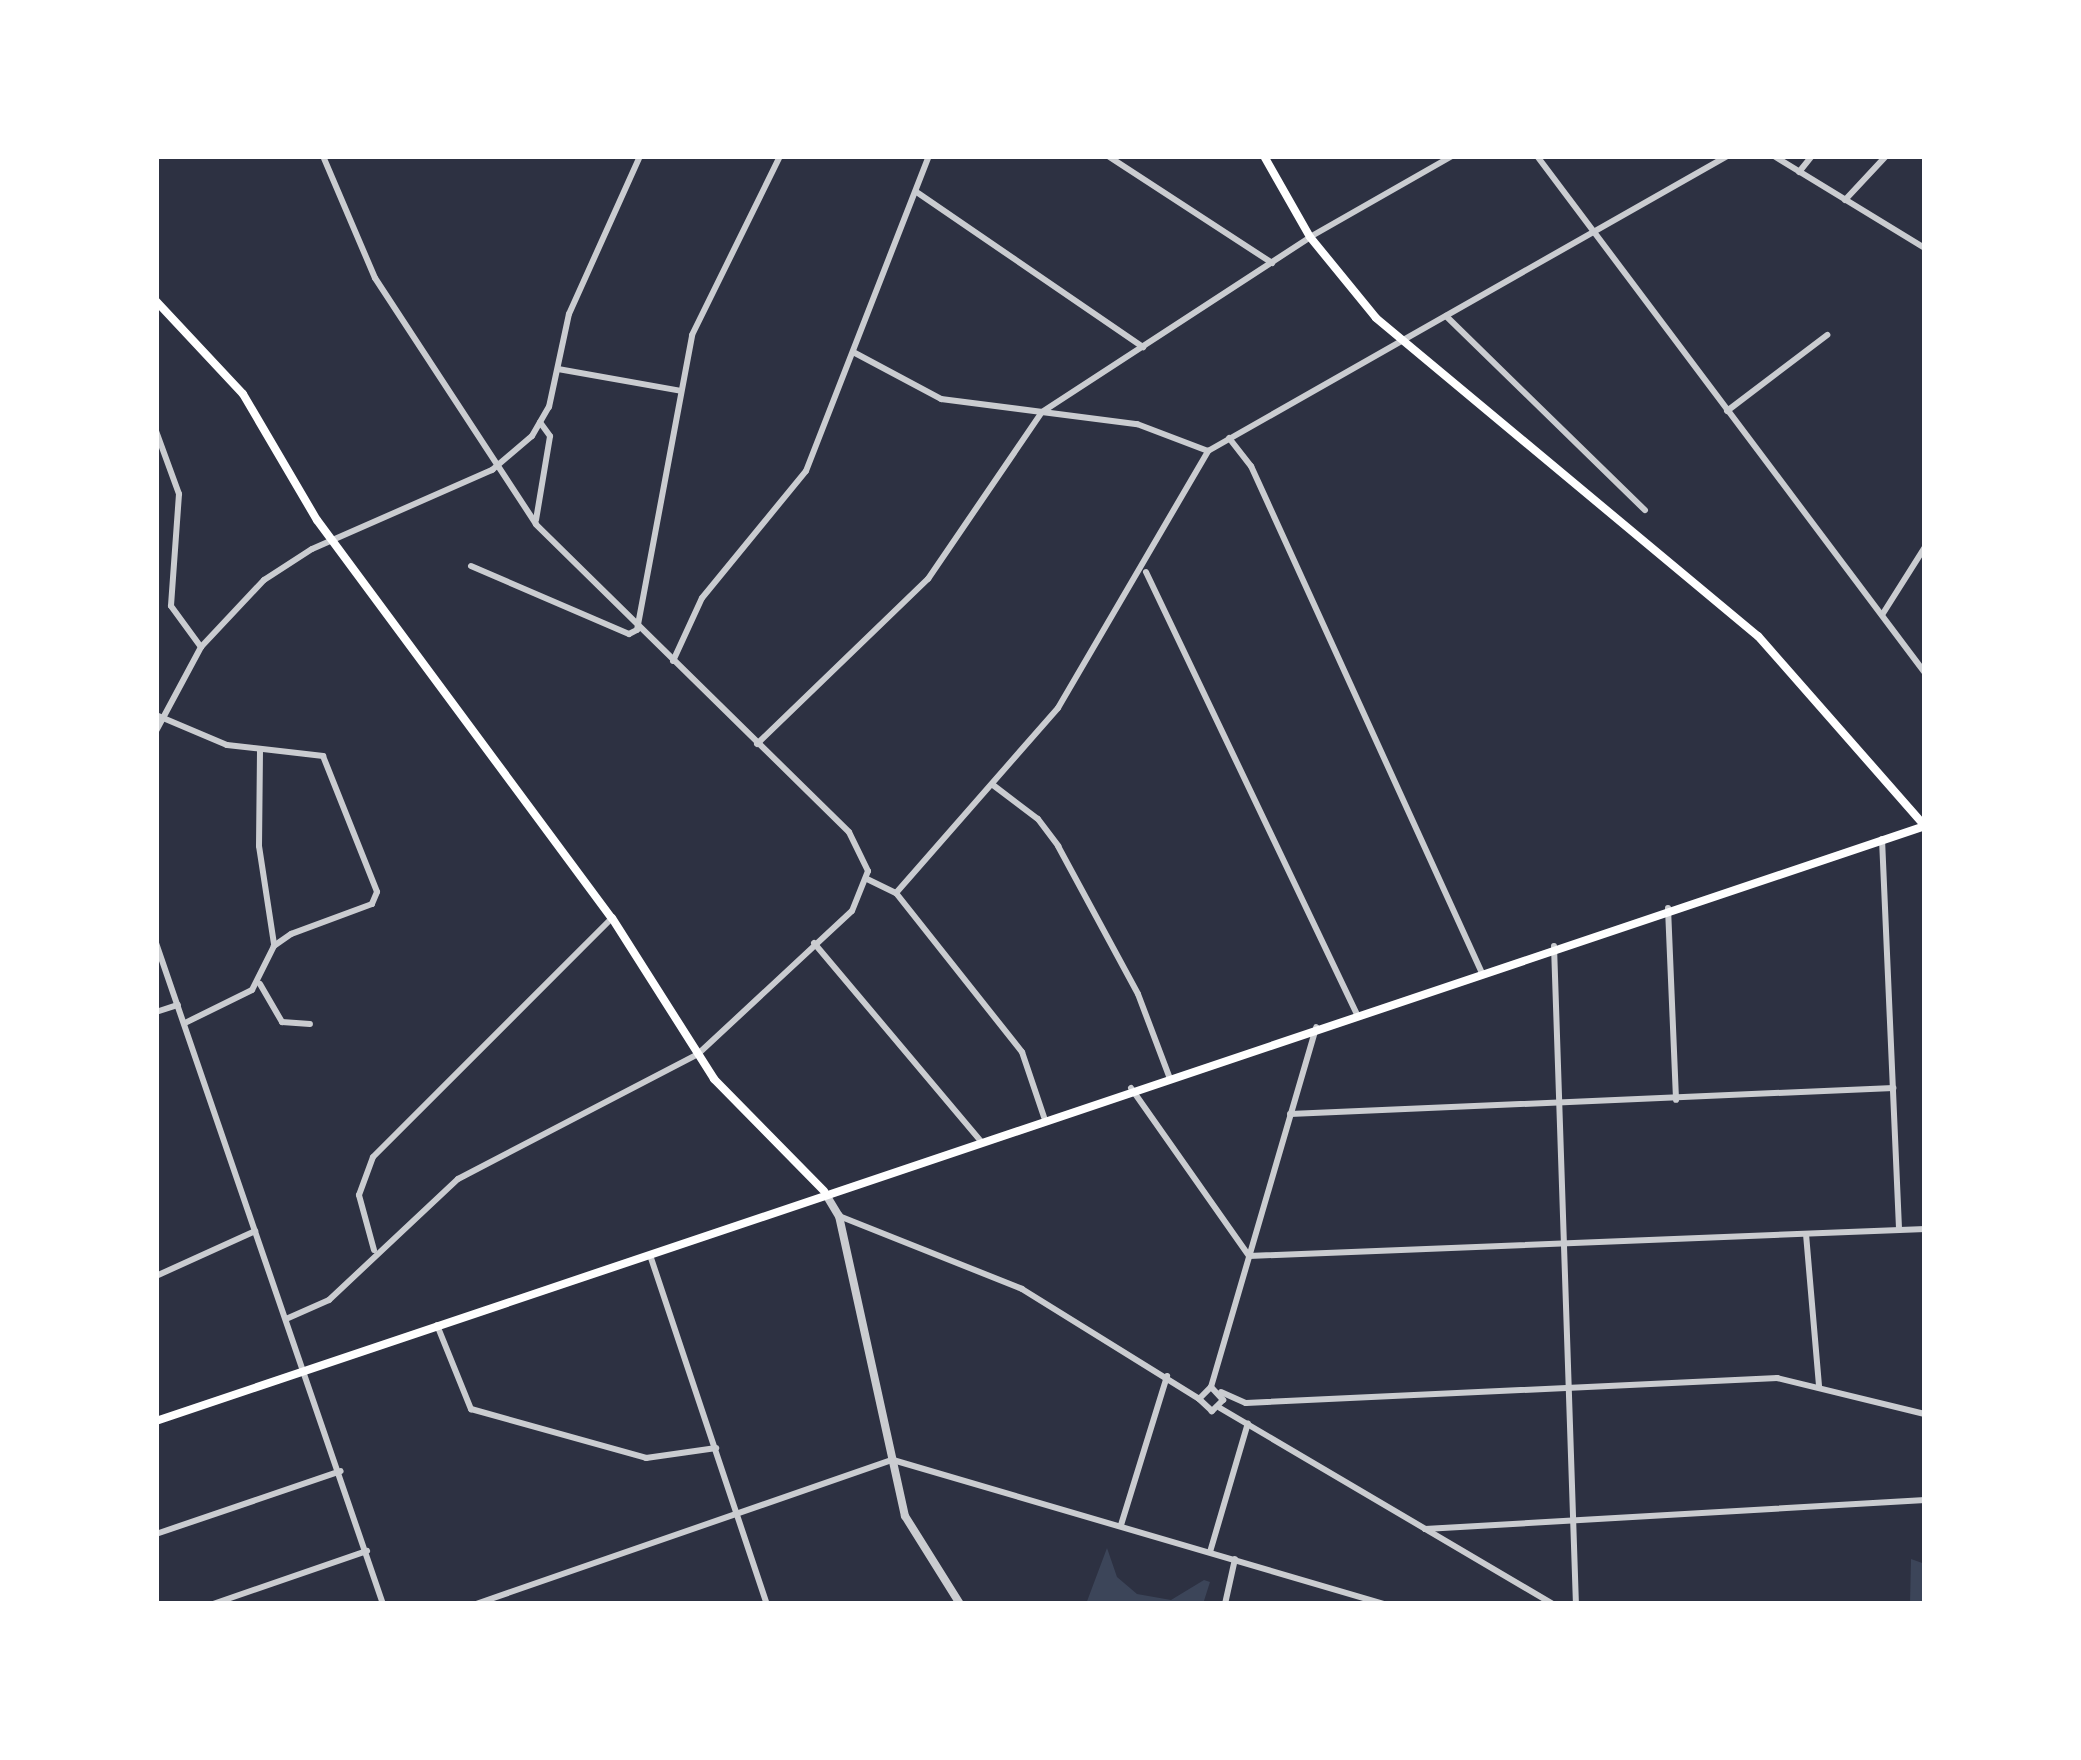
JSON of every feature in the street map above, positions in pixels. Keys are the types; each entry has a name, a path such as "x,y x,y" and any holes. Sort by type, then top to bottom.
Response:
{"main road":[{"path":"156,1421 1131,1088 1925,826 1757,636 1400,342 1310,237 1264,156"},
{"path":"156,301 243,394 332,541 613,919 722,1089 824,1192"}],"street":[{"path":"286,1319 329,1300 374,1250 478,1167 698,1054 862,894 867,879 861,846 637,631 536,524 375,278 323,156"},
{"path":"156,731 159,715 201,646 264,580 332,541 496,467 540,422 558,369 568,314 640,156"},
{"path":"637,631 681,391 708,295 780,156"},
{"path":"673,661 702,598 806,471 919,193 928,156"},
{"path":"1108,156 1272,262"},
{"path":"757,744 928,579 1042,412 1310,237 1452,156"},
{"path":"1538,156 1925,673"},
{"path":"896,893 1058,708 1144,570 1208,452 1727,156"},
{"path":"1774,156 1925,248"},
{"path":"1799,172 1812,156"},
{"path":"1845,200 1886,156"},
{"path":"919,193 1143,346"},
{"path":"1446,316 1645,510"},
{"path":"1727,411 1827,335"},
{"path":"855,352 941,399 1151,427 1208,452"},
{"path":"558,369 681,391"},
{"path":"536,524 550,436 540,422"},
{"path":"156,431 179,494 171,606 201,646"},
{"path":"1228,437 1251,466 1481,971"},
{"path":"1882,615 1925,547"},
{"path":"471,566 629,634 637,631"},
{"path":"1144,570 1356,1013"},
{"path":"159,715 260,751 314,753 331,766 377,892 372,904 312,921 274,946"},
{"path":"185,1023 259,983 274,946 259,846 260,751"},
{"path":"993,785 1038,819 1058,846 1138,994 1168,1076"},
{"path":"1882,838 1899,1230"},
{"path":"867,879 896,893 1022,1052 1044,1118"},
{"path":"1668,908 1676,1100"},
{"path":"374,1250 358,1196 373,1157 613,919"},
{"path":"156,943 383,1604"},
{"path":"814,943 980,1140"},
{"path":"1554,946 1576,1604"},
{"path":"259,983 282,1022 310,1024"},
{"path":"156,1012 178,1005"},
{"path":"1199,1399 1211,1387 1316,1027"},
{"path":"1131,1088 1250,1256"},
{"path":"1290,1114 1560,1107 1893,1088"},
{"path":"824,1192 839,1216 914,1538 960,1604"},
{"path":"839,1216 1003,1279 1167,1376 1208,1411 1220,1408 1248,1423 1553,1604"},
{"path":"1250,1256 1925,1229"},
{"path":"156,1276 255,1231"},
{"path":"1806,1234 1820,1388"},
{"path":"649,1252 767,1604"},
{"path":"437,1324 471,1409 646,1458 716,1448"},
{"path":"1121,1525 1167,1376"},
{"path":"1211,1387 1246,1402 1777,1378 1925,1414"},
{"path":"1220,1408 1221,1392"},
{"path":"1210,1552 1248,1423"},
{"path":"476,1604 893,1460 1384,1604"},
{"path":"156,1534 340,1471"},
{"path":"1425,1529 1925,1500"},
{"path":"213,1604 367,1551"},
{"path":"1225,1604 1235,1559"}],"shaded area":[{"path":"1107,1548 1117,1577 1137,1594 1171,1600 1204,1580 1210,1582 1203,1604 1086,1604"},
{"path":"1911,1559 1925,1564 1925,1604 1910,1604"}]}
